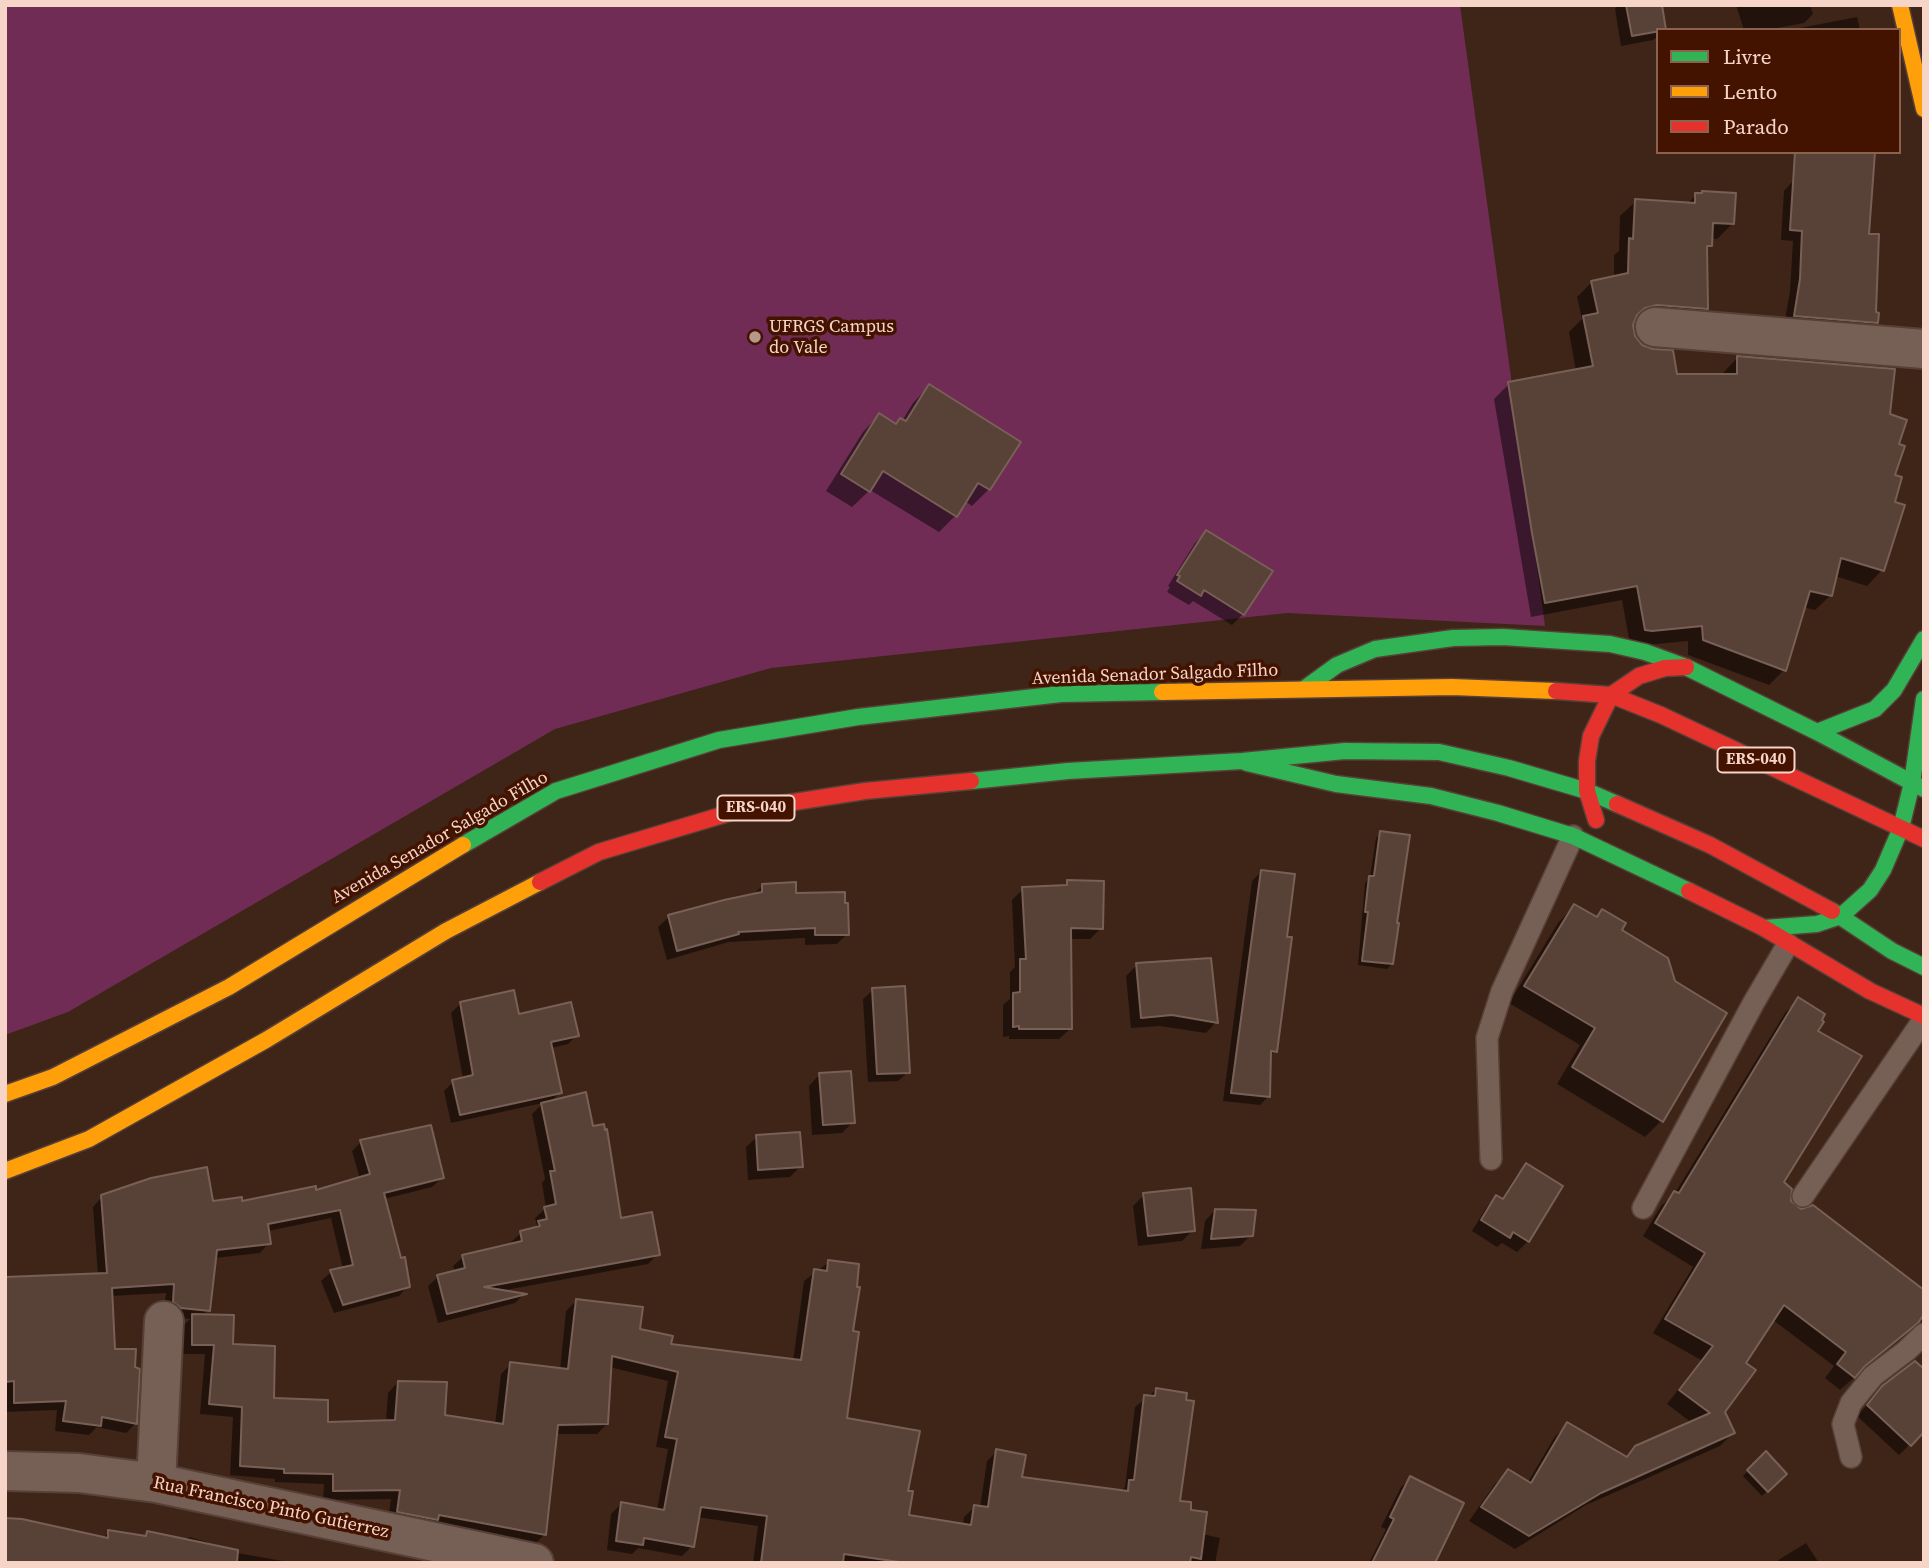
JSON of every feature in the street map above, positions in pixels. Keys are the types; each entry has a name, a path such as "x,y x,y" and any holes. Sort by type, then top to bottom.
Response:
{"main road":[{"path":"1900,5 1924,109"},
{"path":"1304,689 1337,664 1375,649 1453,638 1503,637 1609,644 1645,652 1686,667 1918,786"},
{"path":"1817,732 1875,709 1894,690 1924,639"},
{"path":"1620,857 1592,813 1587,791 1587,761 1591,736 1611,695 1639,676 1665,668 1686,667"},
{"name":"Avenida Senador Salgado Filho","path":"5,1094 52,1077 229,987 412,874 556,791 719,740 858,717 1061,694 1464,687 1611,695 1661,715 1924,839"},
{"path":"1764,928 1817,924 1840,916 1870,890 1883,870 1918,786 1924,699"},
{"name":"ERS-040","path":"5,1171 89,1139 265,1040 446,931 598,852 736,811 865,791 1068,771 1242,761 1345,751 1439,752 1509,768 1587,791 1710,845 1840,916 1892,951 1924,967"},
{"path":"1242,761 1336,784 1431,796 1573,836 1764,928 1870,991 1924,1017"}],"street":[{"path":"1655,327 1924,349"},
{"path":"156,1483 164,1321"},
{"name":"Rua Francisco Pinto Gutierrez","path":"5,1471 79,1473 156,1483 534,1563"}],"lane":[{"path":"1491,1159 1487,1038 1502,991 1573,836"},
{"path":"1643,1208 1788,944"},
{"path":"1803,1196 1924,1017"},
{"path":"1851,1457 1843,1424 1851,1403 1873,1376 1924,1334"}],"shaded area":[{"name":"UFRGS Campus do Vale","path":"5,5 1460,5 1545,626 1287,613 771,668 555,729 68,1012 5,1035"}],"building":[{"path":"1626,5 1662,5 1666,28 1656,28 1656,32 1632,36"},
{"path":"1795,154 1875,154 1869,234 1879,234 1876,312 1879,313 1878,323 1794,316 1800,279 1802,231 1790,230"},
{"path":"1695,193 1736,193 1734,224 1713,223 1712,246 1707,246 1708,309 1657,305 1645,308 1637,315 1633,325 1635,336 1642,345 1653,349 1673,350 1677,374 1737,374 1737,356 1895,369 1890,414 1907,420 1899,444 1905,446 1895,475 1902,477 1895,502 1905,505 1884,571 1841,558 1832,596 1810,591 1786,671 1703,640 1702,626 1645,630 1637,586 1545,603 1532,533 1508,382 1593,366 1583,316 1598,313 1591,281 1628,273 1629,238 1633,239 1635,199 1695,203"},
{"path":"929,384 1021,442 990,490 978,483 957,517 883,471 870,492 841,474 879,413 896,424 900,418 906,421"},
{"path":"1206,530 1273,571 1244,615 1204,590 1201,596 1177,581 1180,576 1177,575"},
{"path":"1380,831 1410,835 1393,964 1362,961 1369,876 1374,876"},
{"path":"1261,870 1295,874 1287,937 1292,937 1277,1052 1271,1051 1270,1097 1231,1093"},
{"path":"1067,880 1104,881 1103,929 1071,928 1072,1029 1013,1027 1013,993 1020,992 1020,959 1026,959 1022,887 1067,885"},
{"path":"796,882 796,893 845,892 849,935 815,935 815,928 738,932 739,934 677,951 668,915 762,892 762,884"},
{"path":"1574,904 1597,917 1602,909 1626,923 1622,930 1668,958 1675,981 1727,1013 1663,1122 1572,1067 1595,1028 1524,986"},
{"path":"1211,958 1218,1023 1172,1015 1141,1018 1136,963"},
{"path":"905,986 910,1073 877,1074 872,988"},
{"path":"514,990 519,1014 571,1002 579,1036 551,1042 562,1093 460,1115 452,1080 473,1075 460,1002"},
{"path":"1798,997 1825,1014 1822,1020 1824,1022 1818,1031 1862,1056 1784,1182 1792,1189 1791,1201 1801,1209 1813,1205 1924,1290 1924,1314 1918,1323 1865,1366 1855,1378 1837,1364 1846,1352 1784,1305 1746,1363 1756,1370 1725,1412 1735,1433 1601,1493 1529,1536 1481,1507 1508,1469 1531,1483 1567,1422 1627,1457 1635,1446 1710,1413 1679,1390 1713,1346 1665,1319 1705,1253 1655,1223 1674,1191 1679,1193"},
{"path":"851,1071 855,1123 823,1125 819,1073"},
{"path":"586,1092 593,1126 604,1124 605,1130 607,1129 621,1218 652,1212 660,1255 484,1287 527,1294 447,1314 437,1275 465,1268 462,1255 522,1241 520,1231 540,1226 538,1221 547,1219 544,1207 556,1204 550,1171 555,1171 541,1103"},
{"path":"431,1125 444,1178 384,1193 401,1258 405,1257 410,1287 343,1305 330,1270 353,1265 340,1210 268,1224 271,1244 217,1250 210,1311 181,1308 173,1302 174,1284 112,1288 115,1349 136,1349 135,1367 140,1369 137,1424 102,1417 101,1426 63,1421 66,1401 14,1403 14,1381 5,1382 5,1277 107,1273 101,1195 151,1178 207,1167 213,1201 242,1197 242,1201 316,1186 316,1190 370,1174 360,1140"},
{"path":"800,1132 803,1167 758,1170 756,1135"},
{"path":"1526,1163 1563,1186 1529,1242 1513,1232 1510,1238 1481,1220 1496,1195 1503,1199"},
{"path":"1191,1188 1195,1231 1148,1236 1143,1193"},
{"path":"1215,1209 1256,1210 1253,1236 1211,1239"},
{"path":"828,1260 859,1264 857,1287 860,1287 853,1331 859,1332 847,1418 920,1431 908,1491 913,1491 909,1515 971,1525 974,1505 988,1507 996,1449 1026,1455 1022,1477 1128,1491 1129,1480 1134,1480 1144,1395 1155,1396 1156,1388 1187,1393 1186,1400 1194,1401 1180,1501 1191,1502 1191,1510 1207,1512 1201,1559 1191,1557 1190,1563 906,1563 844,1554 843,1563 761,1563 767,1516 701,1507 694,1547 644,1538 643,1545 616,1541 621,1502 664,1510 677,1439 665,1437 678,1372 612,1356 608,1424 558,1425 546,1535 439,1515 438,1520 397,1512 400,1490 333,1491 333,1474 284,1473 284,1469 240,1466 242,1407 209,1404 214,1345 192,1345 192,1314 234,1315 233,1344 275,1346 274,1398 328,1400 328,1422 395,1420 398,1381 447,1382 445,1415 503,1424 510,1362 568,1369 576,1299 643,1307 640,1329 673,1336 671,1344 801,1360 814,1269 827,1271"},
{"path":"1915,1361 1924,1369 1924,1432 1911,1446 1867,1405 1882,1386"},
{"path":"1766,1451 1787,1474 1768,1492 1747,1470"},
{"path":"1410,1476 1464,1503 1435,1563 1372,1563 1394,1519 1390,1517"},
{"path":"5,1518 22,1519 108,1538 108,1530 146,1536 147,1531 238,1550 237,1563 5,1563"}],"traffic: fast":[{"path":"1304,689 1337,665 1375,649 1453,638 1503,637 1610,644 1645,652 1686,667 1924,789"},
{"path":"1817,732 1875,709 1894,690 1924,639"},
{"path":"463,845 556,791 719,740 858,717 1061,694 1162,692"},
{"path":"1764,928 1817,924 1841,916 1870,890 1883,870 1901,828 1912,783 1924,699"},
{"path":"971,781 1068,771 1242,761 1345,751 1439,752 1509,768 1587,791 1617,804"},
{"path":"1247,763 1336,784 1431,796 1498,813 1573,836 1689,891"},
{"path":"1832,911 1892,951 1924,967"}],"traffic: slow":[{"path":"1900,5 1924,109"},
{"path":"1162,692 1452,687 1556,691"},
{"path":"5,1094 53,1077 229,987 463,845"},
{"path":"5,1171 89,1139 266,1040 446,931 540,882"}],"traffic: jam":[{"path":"1596,820 1587,791 1587,761 1591,736 1611,695 1639,676 1665,668 1686,667"},
{"path":"1556,691 1611,695 1661,715 1924,839"},
{"path":"540,882 599,852 736,811 865,791 971,781"},
{"path":"1617,804 1710,845 1832,911"},
{"path":"1689,891 1764,928 1870,991 1924,1016"}],"place":[{"name":"UFRGS Campus do Vale","path":"755,337"}]}
